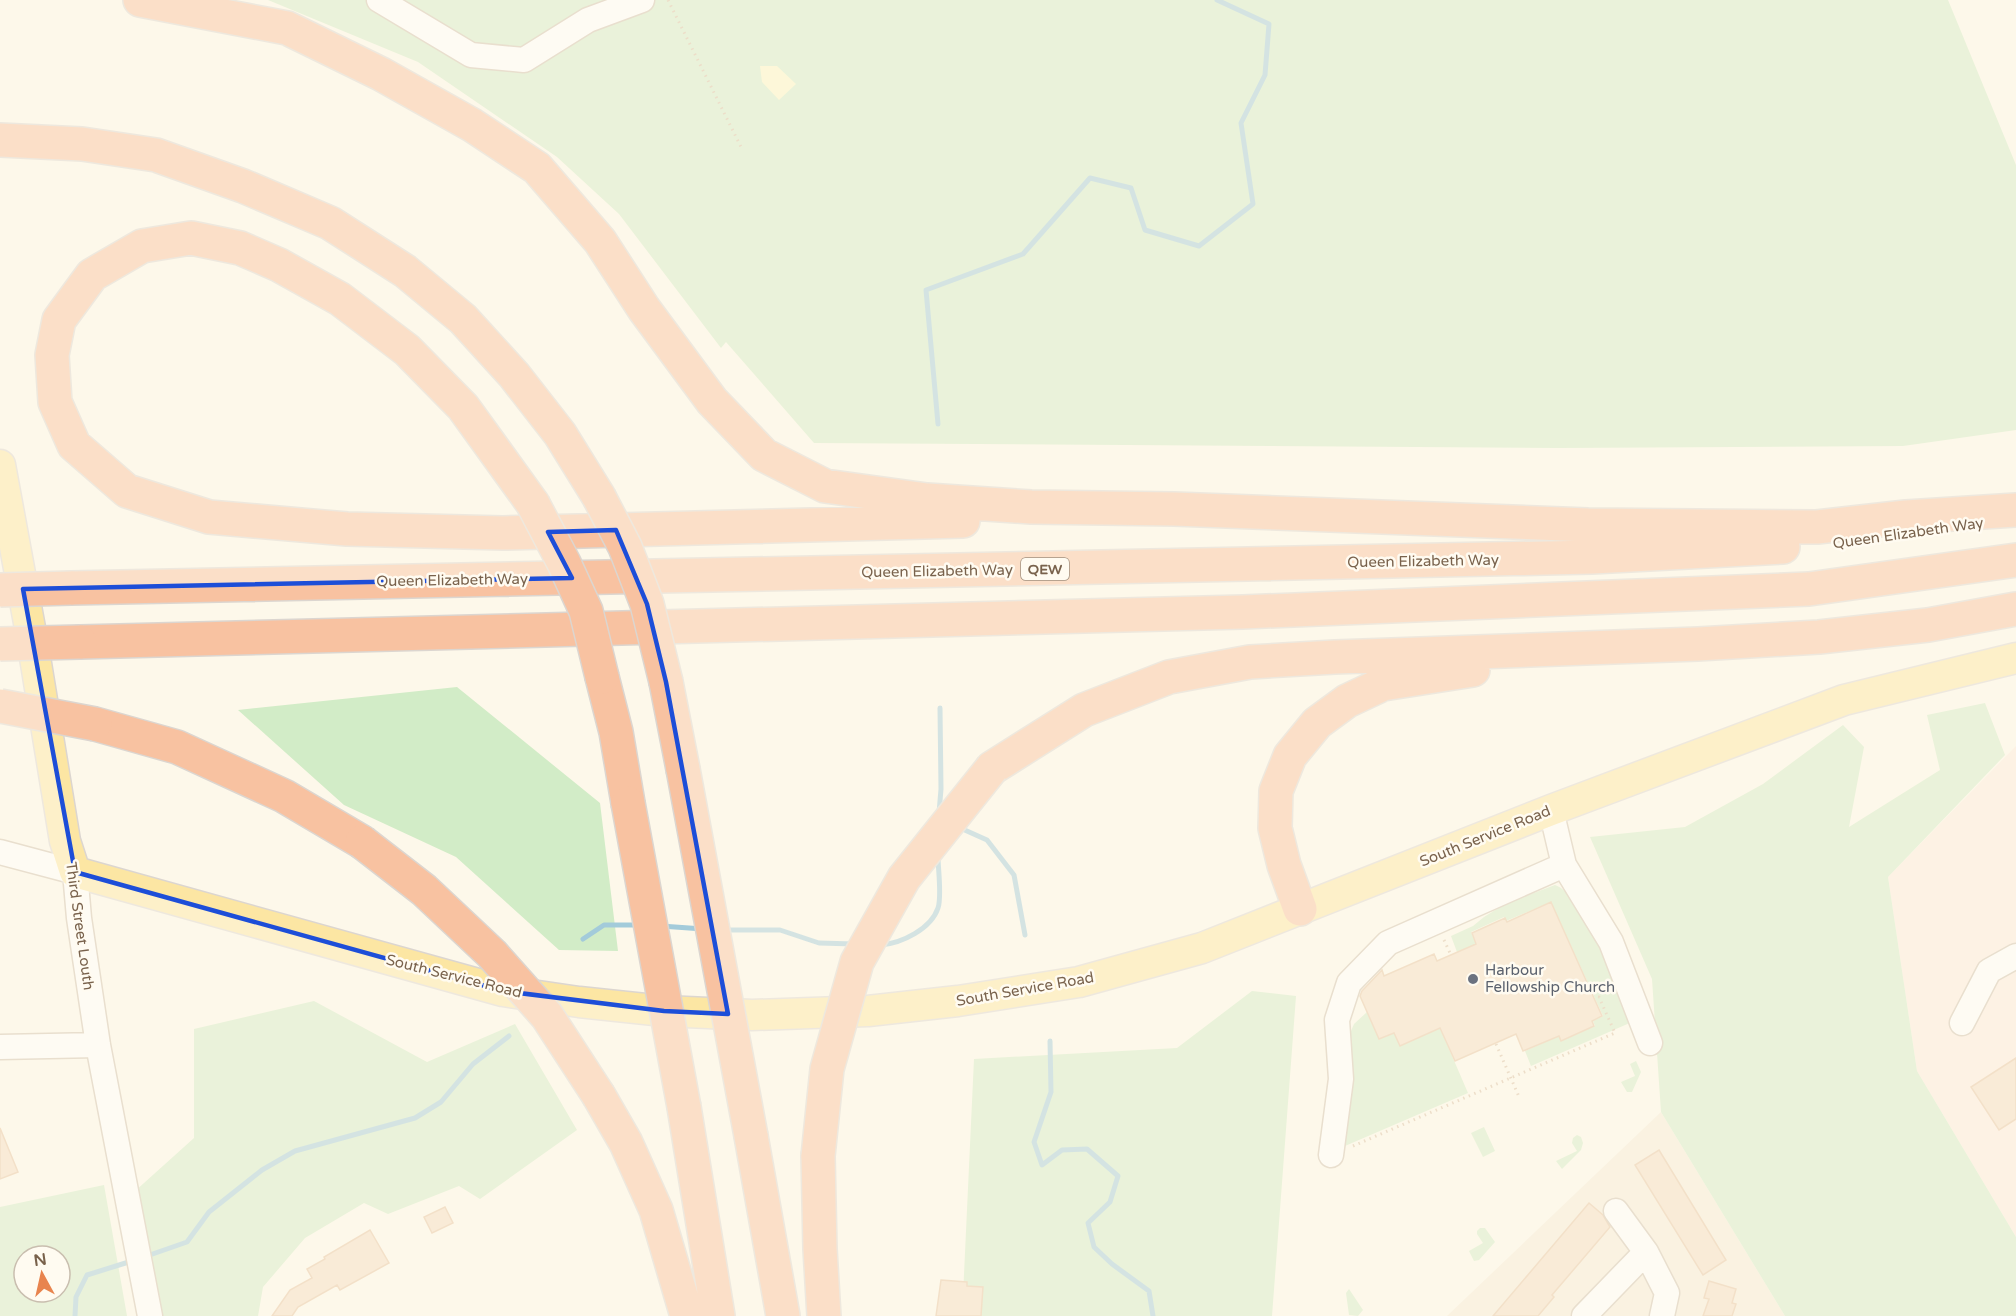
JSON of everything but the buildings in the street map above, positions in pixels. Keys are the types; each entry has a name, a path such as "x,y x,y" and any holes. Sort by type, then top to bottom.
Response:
{"highway":[{"path":"140,0 287,28 381,74 472,125 537,168 600,241 644,309 712,400 764,455 825,486 927,501 1031,507 1174,509 1588,525 1817,527 1906,517 2016,510"},
{"path":"0,140 82,144 156,155 243,186 330,223 405,271 463,319 514,375 560,434 599,497 625,547 647,604 666,682 683,769 783,1316"},
{"path":"717,1316 684,1107 616,732 586,612 564,563 533,504 463,407 407,350 340,299 279,265 240,248 191,238 142,246 92,275 59,320 51,355 55,402 74,445 128,491 209,517 347,529 502,533 955,521 1174,509"},
{"name":"Queen Elizabeth Way","path":"0,590 1592,557 1853,543 1958,528 2016,515"},
{"path":"0,644 1243,612 1809,589 2016,560"},
{"path":"824,1316 818,1156 827,1069 857,962 904,878 992,768 1084,710 1168,677 1250,662 1819,637 1929,625 2016,609"},
{"path":"1300,909 1284,865 1275,828 1276,791 1290,756 1317,723 1347,701 1383,684 1454,672 1698,644"},
{"path":"0,706 95,724 177,747 284,796 362,842 424,890 492,954 547,1016 599,1096 626,1143 656,1210 687,1316"}],"main road":[{"name":"Third Street Louth","path":"0,465 32,639 65,841 75,872"},
{"name":"South Service Road","path":"75,872 503,991 664,1011 752,1015 868,1011 958,1001 1079,982 1202,948 1551,810 1844,700 2014,663"}],"street":[{"path":"379,0 471,55 524,60 588,20 642,0"},
{"path":"1551,810 1564,865 1611,942 1650,1043"},
{"name":"South Service Road","path":"0,852 75,872"},
{"path":"1340,1152 1341,1079 1338,1020 1349,983 1388,943 1564,865"},
{"name":"Third Street Louth","path":"75,872 98,1045 150,1316"},
{"path":"1962,1023 1989,971 2016,956"},
{"path":"0,1047 98,1045"},
{"path":"1616,1212 1646,1252 1666,1293 1662,1316"},
{"path":"1584,1316 1646,1252"}],"path":[{"path":"668,0 742,149"},
{"path":"1340,1152 1615,1033 1599,997 1596,998"},
{"path":"1496,1044 1520,1099"}],"highlighted area":[{"path":"616,530 647,604 666,682 728,1014 664,1011 503,991 75,872 23,589 572,578 548,532"}],"shaded area":[{"path":"2016,746 2016,1237 1917,1071 1888,877"},
{"path":"1661,1112 1785,1316 1447,1316"}],"green space":[{"path":"268,0 1948,0 2016,165 2016,430 1903,446 1557,448 814,443 726,342 721,348 619,214 557,157 418,62"},
{"path":"457,687 600,803 618,951 559,950 456,857 344,805 238,710"},
{"path":"1985,703 2005,755 1888,877 1917,1071 2016,1237 2016,1316 1785,1316 1661,1112 1652,979 1590,837 1685,827 1763,784 1843,725 1864,747 1849,827 1940,770 1927,715"},
{"path":"1555,885 1567,893 1590,925 1611,968 1632,1022 1531,1066 1525,1051 1559,1036 1561,1041 1595,1026 1593,1021 1603,1016 1551,902 1506,921 1504,917 1471,932 1476,944 1457,952 1451,936 1473,926 1505,904"},
{"path":"1252,991 1296,996 1272,1316 958,1316 963,1296 974,1059 1177,1048"},
{"path":"314,1001 427,1062 515,1024 577,1130 480,1199 459,1186 388,1214 364,1203 305,1238 263,1287 258,1316 159,1316 134,1192 194,1138 194,1029"},
{"path":"1367,1012 1379,1039 1395,1033 1440,1028 1468,1093 1338,1149 1351,1099 1351,1031 1354,1024"},
{"path":"1636,1061 1641,1072 1632,1092 1627,1092 1621,1082 1635,1076 1630,1064"},
{"path":"1484,1127 1495,1151 1483,1157 1471,1133"},
{"path":"1577,1135 1581,1137 1583,1143 1581,1150 1562,1169 1556,1161 1577,1151 1572,1143 1573,1138"},
{"path":"104,1185 127,1316 0,1316 0,1207"},
{"path":"1480,1228 1485,1228 1495,1242 1479,1260 1474,1261 1469,1251 1483,1243 1477,1234"},
{"path":"1349,1289 1363,1310 1358,1316 1349,1315 1346,1293"}],"sand":[{"path":"760,66 777,66 796,84 779,100 762,82"}],"waterway":[{"path":"938,424 926,290 1023,254 1090,178 1131,188 1145,230 1199,246 1253,204 1241,123 1265,75 1269,24 1217,0"},
{"path":"939,813 940,708"},
{"path":"958,827 987,840 1014,875 1025,935"},
{"path":"881,945 915,934 934,916 940,897 938,856"},
{"path":"583,939 604,925 640,925"},
{"path":"661,926 703,929"},
{"path":"724,930 780,930 819,943 854,944"},
{"path":"144,1257 187,1242 209,1212 262,1170 295,1151 415,1118 441,1102 473,1064 509,1036"},
{"path":"1050,1041 1051,1092 1034,1142 1042,1165 1062,1150 1087,1149 1118,1176 1110,1202 1088,1223 1094,1247 1112,1264 1149,1291 1153,1316"},
{"path":"75,1316 76,1297 87,1275 132,1261"}],"place":[{"name":"Harbour Fellowship Church","path":"1473,979"}]}
